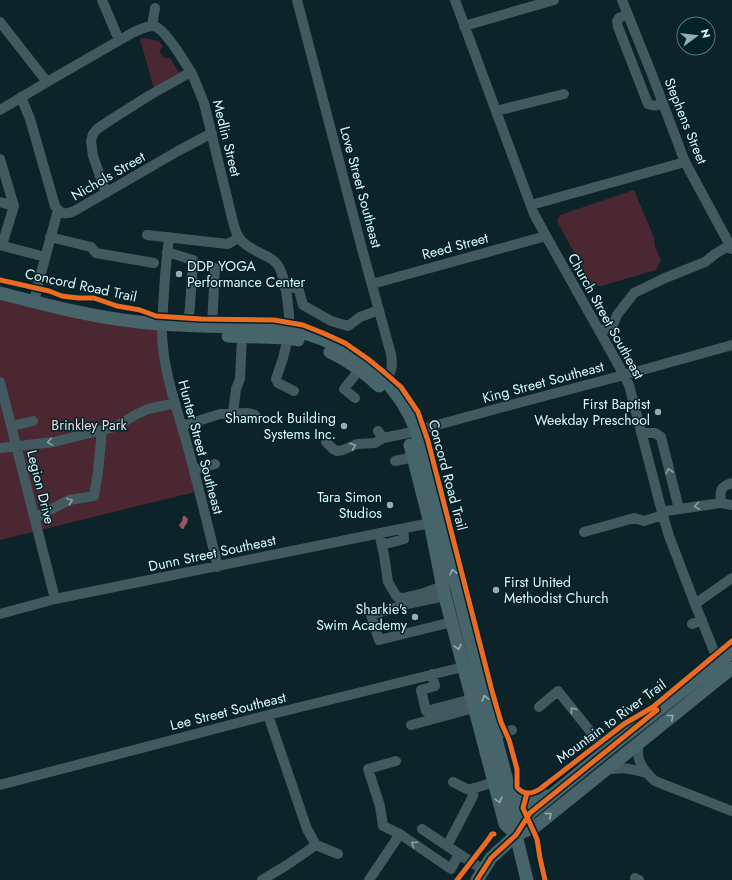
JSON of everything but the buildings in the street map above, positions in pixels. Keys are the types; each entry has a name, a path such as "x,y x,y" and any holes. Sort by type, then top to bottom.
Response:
{"main road":[{"path":"0,294 76,312 138,322 162,329 188,325 279,328 306,342 341,357 360,369 379,386 395,407 404,423 412,432 516,814 516,835 527,880"},
{"path":"0,302 66,319 100,325 242,336 289,334 315,336 350,352 370,365 386,381 402,402 411,418 414,457 444,591 463,667 505,824 516,835"},
{"path":"480,875 492,858 516,835 530,813 606,751 698,671 720,661 732,652"},
{"path":"516,835 536,826 640,741 731,672"},
{"path":"510,791 516,796 535,801 554,793"}],"street":[{"path":"102,0 120,40"},
{"name":"Love Street Southeast","path":"297,0 360,243 391,354 393,364 386,381"},
{"name":"Church Street Southeast","path":"455,0 531,205 546,236 629,385 662,514 677,560 695,604 697,622 720,661 731,672"},
{"path":"464,26 554,0"},
{"name":"Stephens Street","path":"622,0 685,162 731,247"},
{"path":"0,110 120,40 140,29 152,26 155,8"},
{"path":"627,14 619,18 617,21 618,27 648,104 654,106 663,104"},
{"path":"0,22 47,82"},
{"name":"Medlin Street","path":"152,26 159,28 171,42 191,72 199,89 204,103 238,238"},
{"path":"106,193 93,156 91,142 93,134 97,129 150,95 191,72"},
{"path":"496,111 564,94"},
{"name":"Nichols Street","path":"21,97 30,119 52,197 58,210 66,214 71,213 212,134"},
{"path":"0,159 14,206 1,245 45,257"},
{"path":"531,205 685,162"},
{"path":"0,202 14,206"},
{"path":"34,302 58,210"},
{"path":"147,235 228,244 238,238 246,245 271,258 277,264 283,278 285,288 289,334 276,379 278,383 294,391"},
{"name":"Reed Street","path":"372,284 546,236"},
{"path":"50,237 91,247 96,253 154,263"},
{"name":"Hunter Street Southeast","path":"169,237 162,329 164,357 218,567"},
{"path":"600,332 613,325 617,315 634,293 665,278 705,262 715,254 731,247"},
{"path":"168,252 193,260 188,325"},
{"path":"212,326 215,268"},
{"path":"285,288 298,287 303,305 332,320 348,326 360,317 379,310"},
{"path":"288,312 303,305"},
{"path":"233,413 236,389 240,379 242,336"},
{"name":"King Street Southeast","path":"326,442 332,449 337,451 357,444 375,443 381,434 412,432 732,345"},
{"path":"354,398 344,389 360,369"},
{"name":"Legion Drive","path":"0,382 55,599"},
{"path":"0,448 54,442 115,427 137,414 175,403"},
{"path":"182,426 217,414 252,414 255,415 257,419"},
{"path":"12,426 33,421"},
{"path":"35,518 69,500 94,496 102,430"},
{"path":"641,433 655,433 660,437 678,509"},
{"path":"395,461 414,457"},
{"path":"194,470 214,464"},
{"path":"721,503 721,490 727,484 732,483"},
{"path":"584,532 634,518 644,521 678,509 721,503 732,505"},
{"name":"Dunn Street Southeast","path":"0,614 55,599 430,523"},
{"path":"382,545 404,539 403,529"},
{"path":"379,534 388,582 397,597 403,598 424,593 444,591"},
{"path":"695,604 732,578"},
{"path":"444,591 371,615 378,640 452,622"},
{"name":"Lee Street Southeast","path":"0,785 268,715 463,667"},
{"path":"432,674 435,686 420,690 426,711 473,703"},
{"path":"539,708 558,691 606,751"},
{"path":"411,725 473,703"},
{"path":"268,715 307,829 316,845 338,854"},
{"path":"495,736 512,730"},
{"path":"640,741 638,750 639,760 646,773 655,781 732,811"},
{"path":"396,761 368,769 380,806 384,826 400,834 451,869 459,854"},
{"path":"604,770 630,768 646,773"},
{"path":"453,782 469,790 494,782"},
{"path":"447,846 473,796 474,788"},
{"path":"422,830 459,854 480,875"},
{"path":"371,877 400,834"},
{"path":"262,880 316,845"}],"green space":[{"path":"143,38 159,41 162,46 160,51 161,54 164,58 170,58 180,74 154,89 140,39"},
{"path":"634,190 654,238 655,247 661,260 656,270 601,286 590,283 557,221 560,215"},
{"name":"Brinkley Park","path":"0,298 162,329 199,491 0,540"}],"shaded area":[{"path":"183,516 188,519 184,527 185,528 183,529 179,525"}],"cycle path":[{"name":"Concord Road Trail","path":"0,280 49,291 62,296 94,298 117,306 140,310 156,316 201,319 274,320 303,325 345,343 368,359 401,387 418,412 428,441 492,691 501,722 509,740 517,769 517,787 519,790 531,793 540,789 624,724 653,707 732,641"},
{"path":"477,880 491,858 516,835 530,813 657,710"},
{"path":"527,793 523,808 537,839 545,880"},
{"path":"457,880 492,834 494,834"}],"place":[{"name":"DDP YOGA Performance Center","path":"179,274"},
{"name":"First Baptist Weekday Preschool","path":"658,412"},
{"name":"Shamrock Building Systems Inc.","path":"344,426"},
{"name":"Tara Simon Studios","path":"390,505"},
{"name":"First United Methodist Church","path":"496,590"},
{"name":"Sharkie's Swim Academy","path":"415,617"}]}
